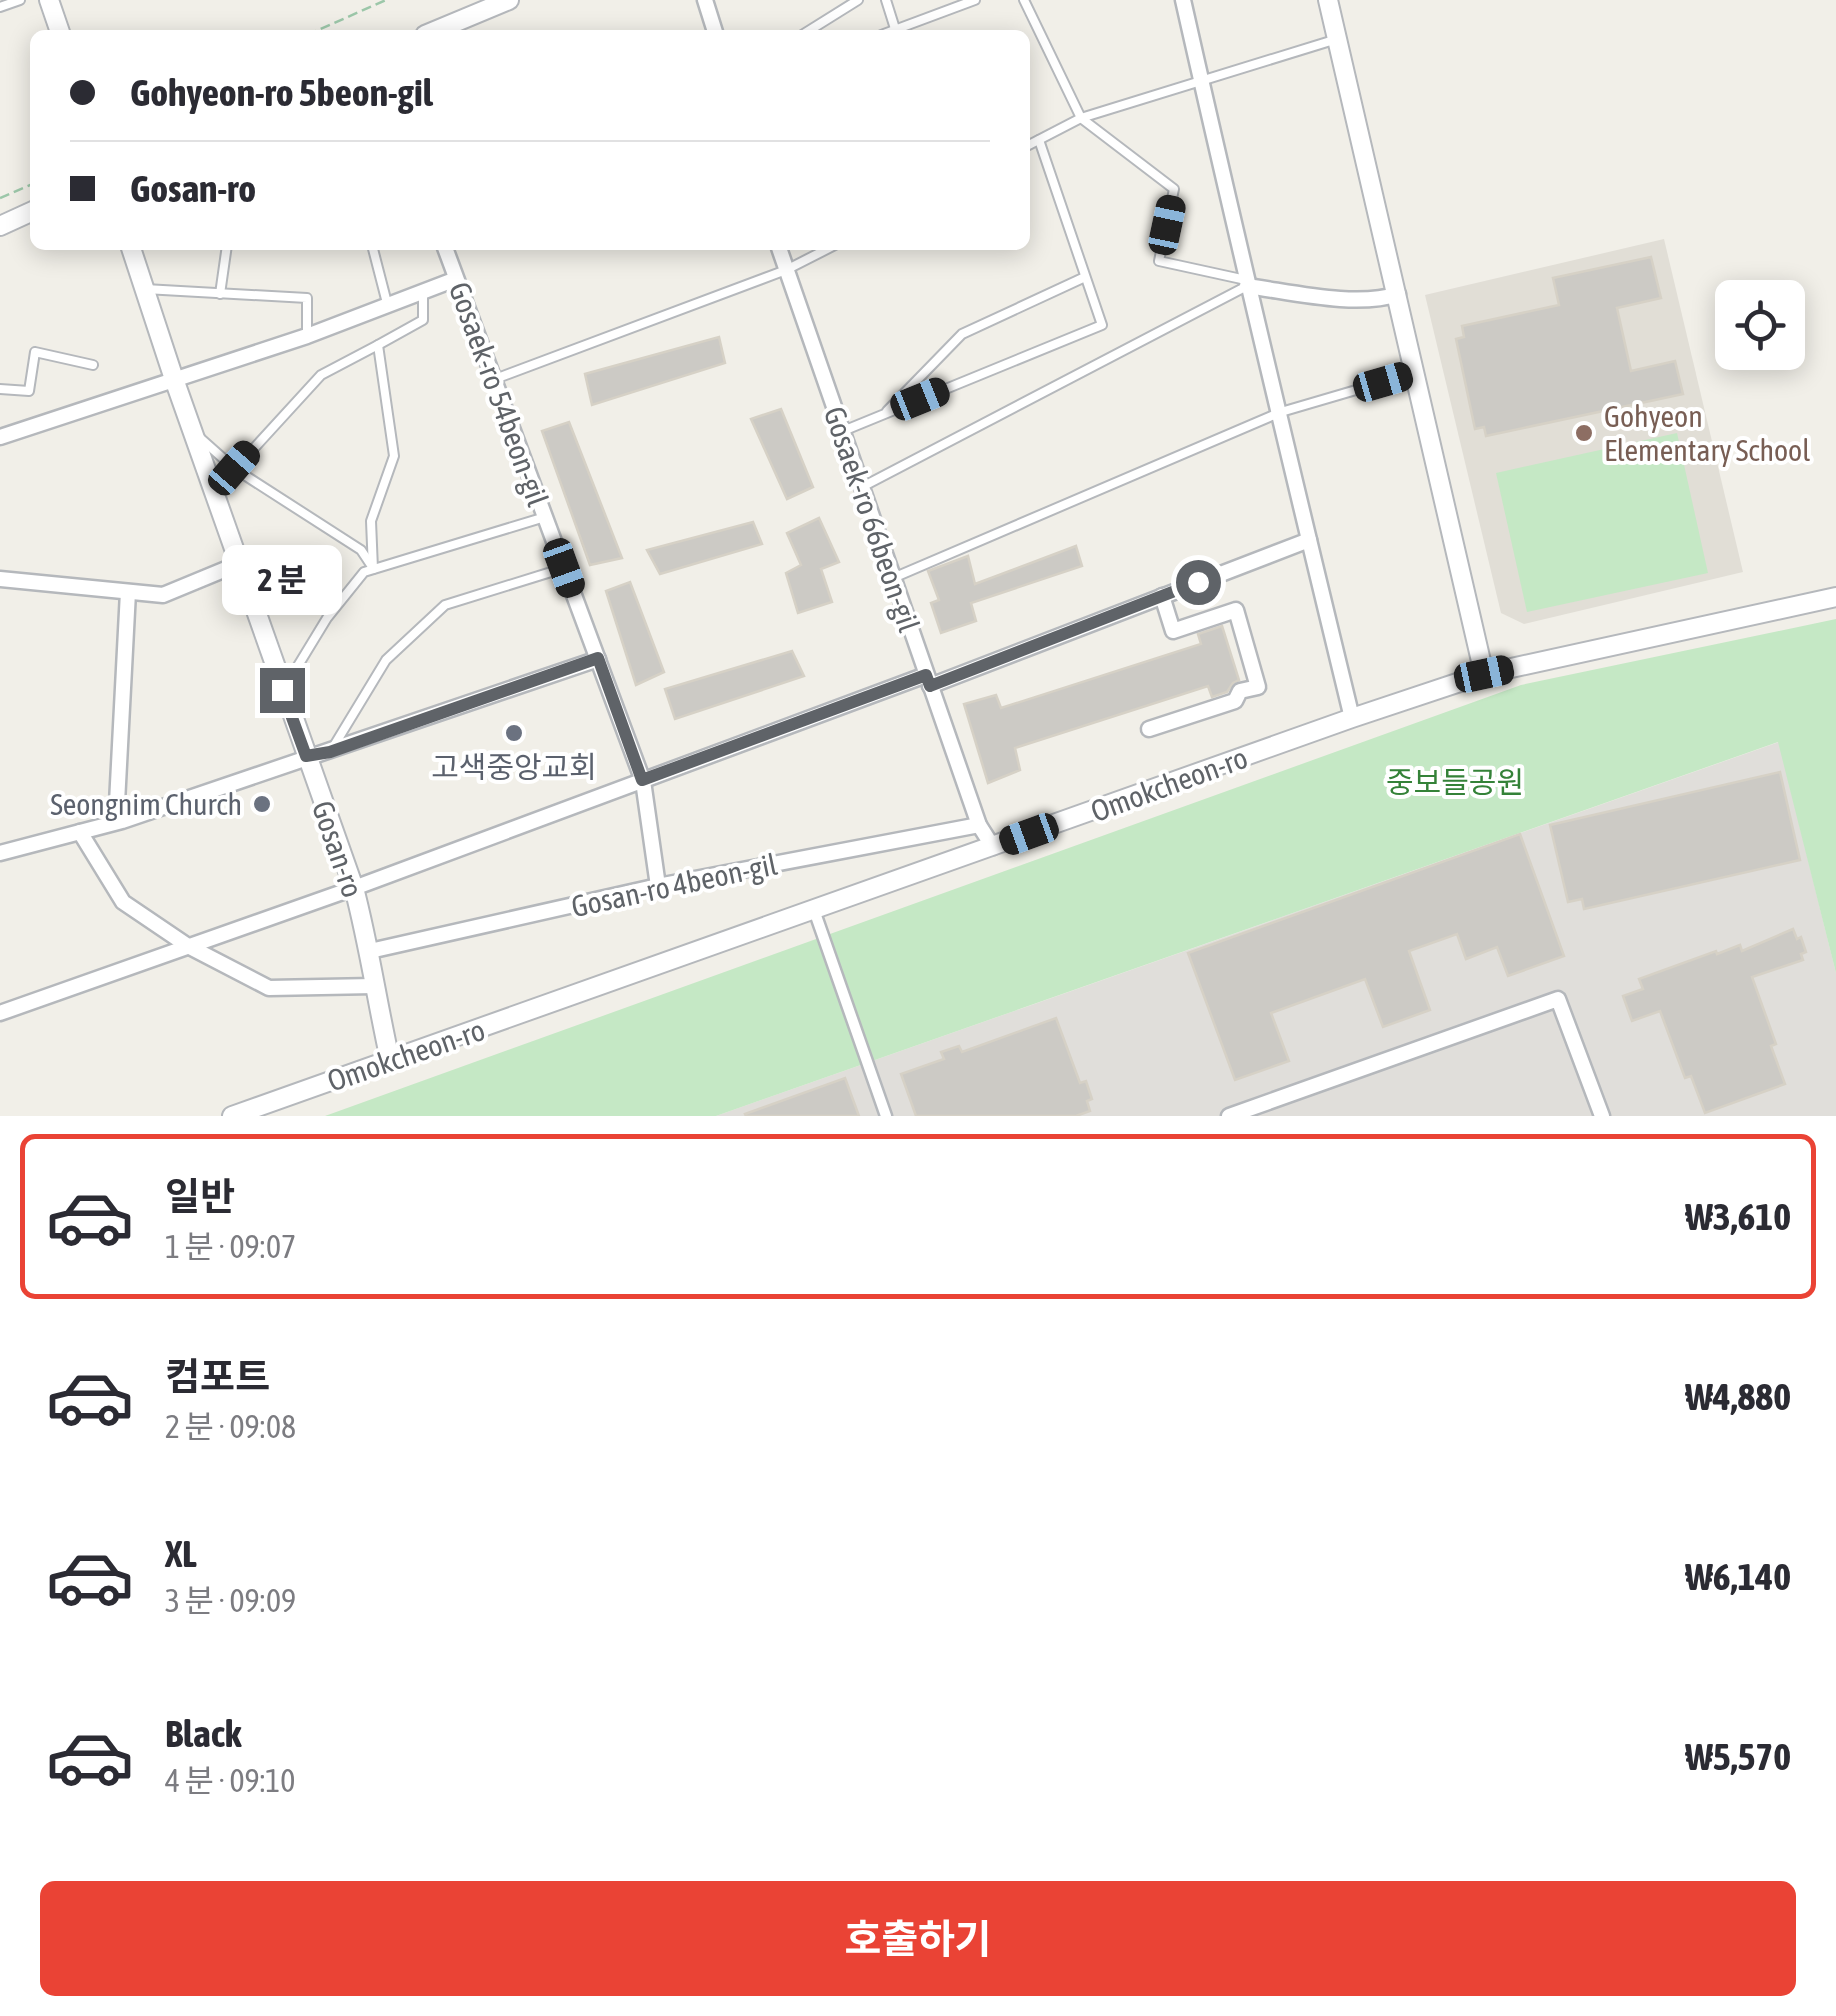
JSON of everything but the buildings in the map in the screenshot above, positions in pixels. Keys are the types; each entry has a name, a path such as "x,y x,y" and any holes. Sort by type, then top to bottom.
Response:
{"street":[{"path":"49,0 60,30"},
{"path":"437,30 508,0"},
{"path":"704,0 714,30"},
{"path":"1183,0 1352,718"},
{"path":"1328,0 1484,674"},
{"path":"0,226 30,212"},
{"name":"Gosan-ro","path":"132,250 354,888 390,1060"},
{"name":"Gosaek-ro 54beon-gil","path":"446,250 642,780 658,886"},
{"name":"Gosaek-ro 66beon-gil","path":"780,250 979,826 993,847"},
{"path":"0,438 307,336 456,278"},
{"path":"1247,283 1361,299 1380,300 1398,294"},
{"path":"0,1012 354,888 1309,540"},
{"path":"0,580 162,595 238,564"},
{"path":"116,822 128,592"},
{"path":"1149,728 1235,701 1240,691 1258,687 1263,680 1236,610 1174,631 1162,596"},
{"name":"Omokcheon-ro","path":"232,1116 1484,674 1836,597"},
{"path":"0,852 116,822 598,658"},
{"name":"Gosan-ro 4beon-gil","path":"370,951 658,886 979,826"},
{"path":"80,832 123,902 188,946 269,988 374,986"},
{"path":"814,910 886,1116"},
{"path":"1229,1116 1558,999 1602,1116"}],"lane":[{"path":"0,8 20,0"},
{"path":"810,30 858,0"},
{"path":"886,0 895,30"},
{"path":"901,30 975,0"},
{"path":"1024,0 1081,118 1174,189 1159,261 1247,283"},
{"path":"1030,144 1081,118 1337,39"},
{"path":"842,431 1102,325 1039,140"},
{"path":"220,294 227,250"},
{"path":"373,250 387,304"},
{"path":"494,380 786,270 825,250"},
{"path":"884,414 962,334 1085,277"},
{"path":"862,488 1247,283"},
{"path":"144,289 308,298 307,336"},
{"path":"234,468 320,374 423,320 423,291"},
{"path":"373,569 371,521 394,456 378,345"},
{"path":"0,389 29,391 35,352 92,365"},
{"path":"892,578 1281,412 1417,372"},
{"path":"192,430 234,468 361,550 373,569"},
{"path":"282,690 326,618 364,572 545,518"},
{"path":"330,752 386,660 445,604 564,568"}],"path":[{"path":"319,30 386,0"},
{"path":"0,198 30,186"}],"shaded area":[{"name":"Gohyeon Elementary School","path":"1664,239 1743,572 1524,624 1501,613 1425,295"},
{"path":"1779,742 1836,973 1836,1116 716,1116"}],"green space":[{"path":"1677,433 1708,573 1527,612 1496,473"},
{"name":"중보들공원","path":"1836,619 1836,973 1778,742 716,1116 325,1116 1521,685"}],"place":[{"name":"Gohyeon Elementary School","path":"1584,433"},
{"name":"고색중앙교회","path":"514,733"},
{"name":"Seongnim Church","path":"262,804"}],"route":[{"path":"282,690 306,756 330,752 598,658 642,780 926,675 930,686 1198,582"}]}
